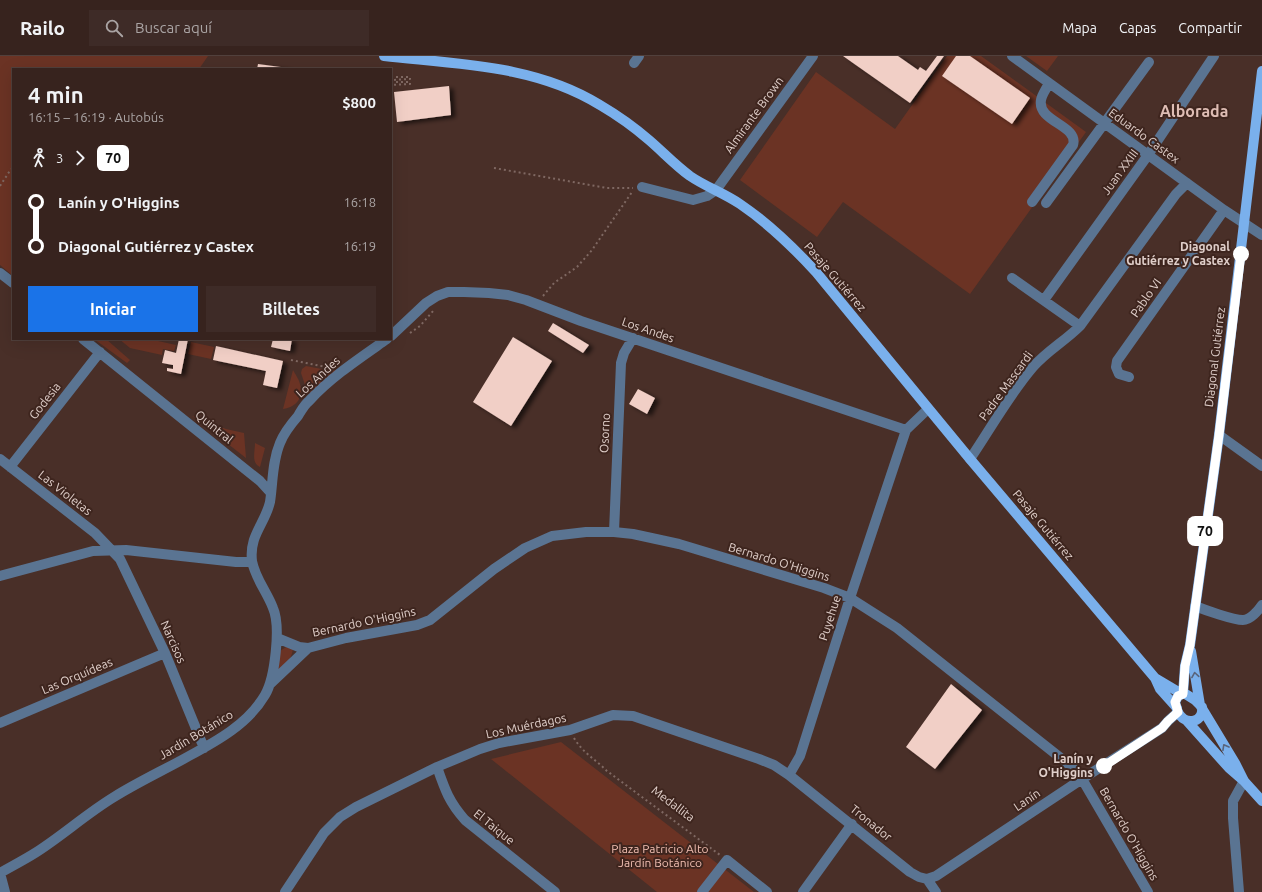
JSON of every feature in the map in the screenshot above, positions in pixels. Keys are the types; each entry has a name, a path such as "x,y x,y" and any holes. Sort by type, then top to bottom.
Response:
{"main road":[{"name":"Pasaje Gutiérrez","path":"384,56 457,60 545,79 572,90 599,104 625,121 649,140 681,170 740,204 761,220 798,252 816,272 928,409 1155,678 1160,689 1181,715 1262,802"},
{"name":"Diagonal Gutiérrez","path":"1182,694 1219,435 1262,72"},
{"name":"Diagonal Gutiérrez","path":"1190,645 1201,706"},
{"name":"Pasaje Gutiérrez","path":"1155,678 1182,694"},
{"path":"1182,694 1188,695 1201,706 1201,714 1197,720 1192,722 1181,715 1175,702 1176,699 1182,694"},
{"name":"Pasaje Gutiérrez","path":"1201,706 1244,781"}],"street":[{"name":"Almirante Brown","path":"716,190 813,56"},
{"name":"Eduardo Castex","path":"1012,56 1224,210 1262,235"},
{"name":"Juan XXIII","path":"1044,300 1148,155 1214,56"},
{"path":"1046,203 1150,62"},
{"path":"1032,202 1073,145 1074,140 1072,133 1050,118 1042,109 1041,101 1049,83"},
{"name":"Padre Mascardi","path":"970,459 1019,384 1045,354 1070,336 1080,326 1176,194 1187,183"},
{"path":"642,187 693,200 707,196 716,190"},
{"name":"Pablo VI","path":"1130,377 1119,374 1116,367 1118,361 1224,210"},
{"path":"0,273 12,283"},
{"path":"1012,278 1080,326"},
{"name":"Los Andes","path":"392,335 426,303 436,296 448,292 489,292 508,295 906,430"},
{"name":"Osorno","path":"614,532 622,364 624,353 633,338"},
{"name":"Quintral","path":"85,340 260,481 270,492"},
{"name":"Los Andes","path":"270,492 277,451 287,429 308,402 336,376 386,340"},
{"name":"Godesia","path":"10,467 100,352"},
{"name":"Puyehue","path":"789,774 800,756 850,598 906,430 928,409"},
{"path":"1219,435 1262,466"},
{"name":"Las Violetas","path":"0,459 95,533 112,550"},
{"path":"0,576 93,551 126,550 236,562 252,562 252,549 255,535 265,516 270,502 270,492"},
{"name":"Bernardo O'Higgins","path":"277,638 293,645 308,648 346,638 417,625 430,620 494,569 525,548 552,536 586,532 614,532 633,534 679,544 824,588 850,598 897,628 1072,767 1082,779 1148,892"},
{"name":"Narcisos","path":"112,550 120,559 165,653 204,748"},
{"name":"Jardín Botánico","path":"0,873 36,852 115,796 204,748 233,730 246,720 257,708 270,684 274,667 277,638 274,610 257,577 252,562"},
{"path":"1195,606 1234,619 1244,620 1253,616 1262,605"},
{"name":"Bernardo O'Higgins","path":"270,684 308,648"},
{"name":"Las Orquídeas","path":"0,722 165,653"},
{"name":"Los Muérdagos","path":"285,892 324,833 340,817 356,807 437,767 480,749 499,743 570,730 613,715 633,716 759,758 789,774"},
{"name":"Lanín","path":"927,879 936,876 1162,728 1171,726 1181,715"},
{"name":"El Taique","path":"437,767 449,800 457,812 555,892"},
{"name":"Tronador","path":"789,774 910,872 927,879"},
{"path":"1238,892 1233,818 1234,801 1244,781"},
{"path":"803,892 852,824"},
{"path":"702,892 727,860 767,892"},
{"path":"0,873 5,892"},
{"path":"927,879 936,892"}],"path":[{"path":"392,77 410,77 410,79 392,80"},
{"path":"392,82 410,82 410,84 392,85"},
{"path":"494,168 607,188 642,187"},
{"path":"0,186 11,169"},
{"path":"536,304 554,283 576,267 592,250 632,192 642,187"},
{"path":"407,335 420,326 434,311"},
{"path":"291,360 327,368 346,368"},
{"name":"Medallita","path":"570,730 583,751 596,760 607,771 727,860"}],"green space":[{"path":"0,56 208,56 200,68 12,68 12,275 0,265"},
{"path":"947,56 981,56 1086,132 970,294 843,202 817,237 740,180 816,72 895,129"},
{"path":"1026,56 1058,56 1047,71"},
{"path":"95,340 107,340 130,360 127,363"},
{"path":"120,340 154,340 176,345 174,351 163,349 162,355 130,348"},
{"path":"191,342 214,347 211,359 188,354"},
{"path":"306,366 326,370 339,370 308,394 301,373 302,369"},
{"path":"293,370 298,378 301,389 300,398 292,406 283,409"},
{"path":"192,416 226,429 244,433 246,458"},
{"path":"255,443 265,448 260,467 254,460"},
{"path":"286,647 293,649 287,664 281,670 278,669 280,651"},
{"name":"Plaza Patricio Alto Jardín Botánico","path":"561,742 754,892 657,892 491,759"}],"building":[{"path":"843,56 898,56 918,70 920,67 926,71 937,56 944,56 910,103"},
{"path":"956,56 970,56 1030,98 1012,124 942,76"},
{"path":"258,64 288,68 257,68"},
{"path":"449,86 451,115 397,122 394,92"},
{"path":"553,323 589,345 583,353 548,331"},
{"path":"513,337 552,361 511,426 473,402"},
{"path":"179,340 188,340 181,374 167,371 167,368 173,369 173,365 162,363 165,350 176,353"},
{"path":"273,340 292,340 290,351 271,347"},
{"path":"216,346 283,361 277,388 263,385 266,371 213,360"},
{"path":"638,389 655,398 647,414 629,404"},
{"path":"951,684 982,710 935,769 906,747"}],"bus line":[{"name":"70","path":"1104,766 1162,728 1173,718 1178,712 1175,702 1176,699 1180,694 1183,694 1185,666 1190,645 1219,435 1241,254"}],"place":[{"name":"Diagonal Gutiérrez y Castex","path":"1241,254"},
{"name":"Lanín y O'Higgins","path":"1104,766"}],"district":[{"name":"Alborada","path":"1194,111"}]}
